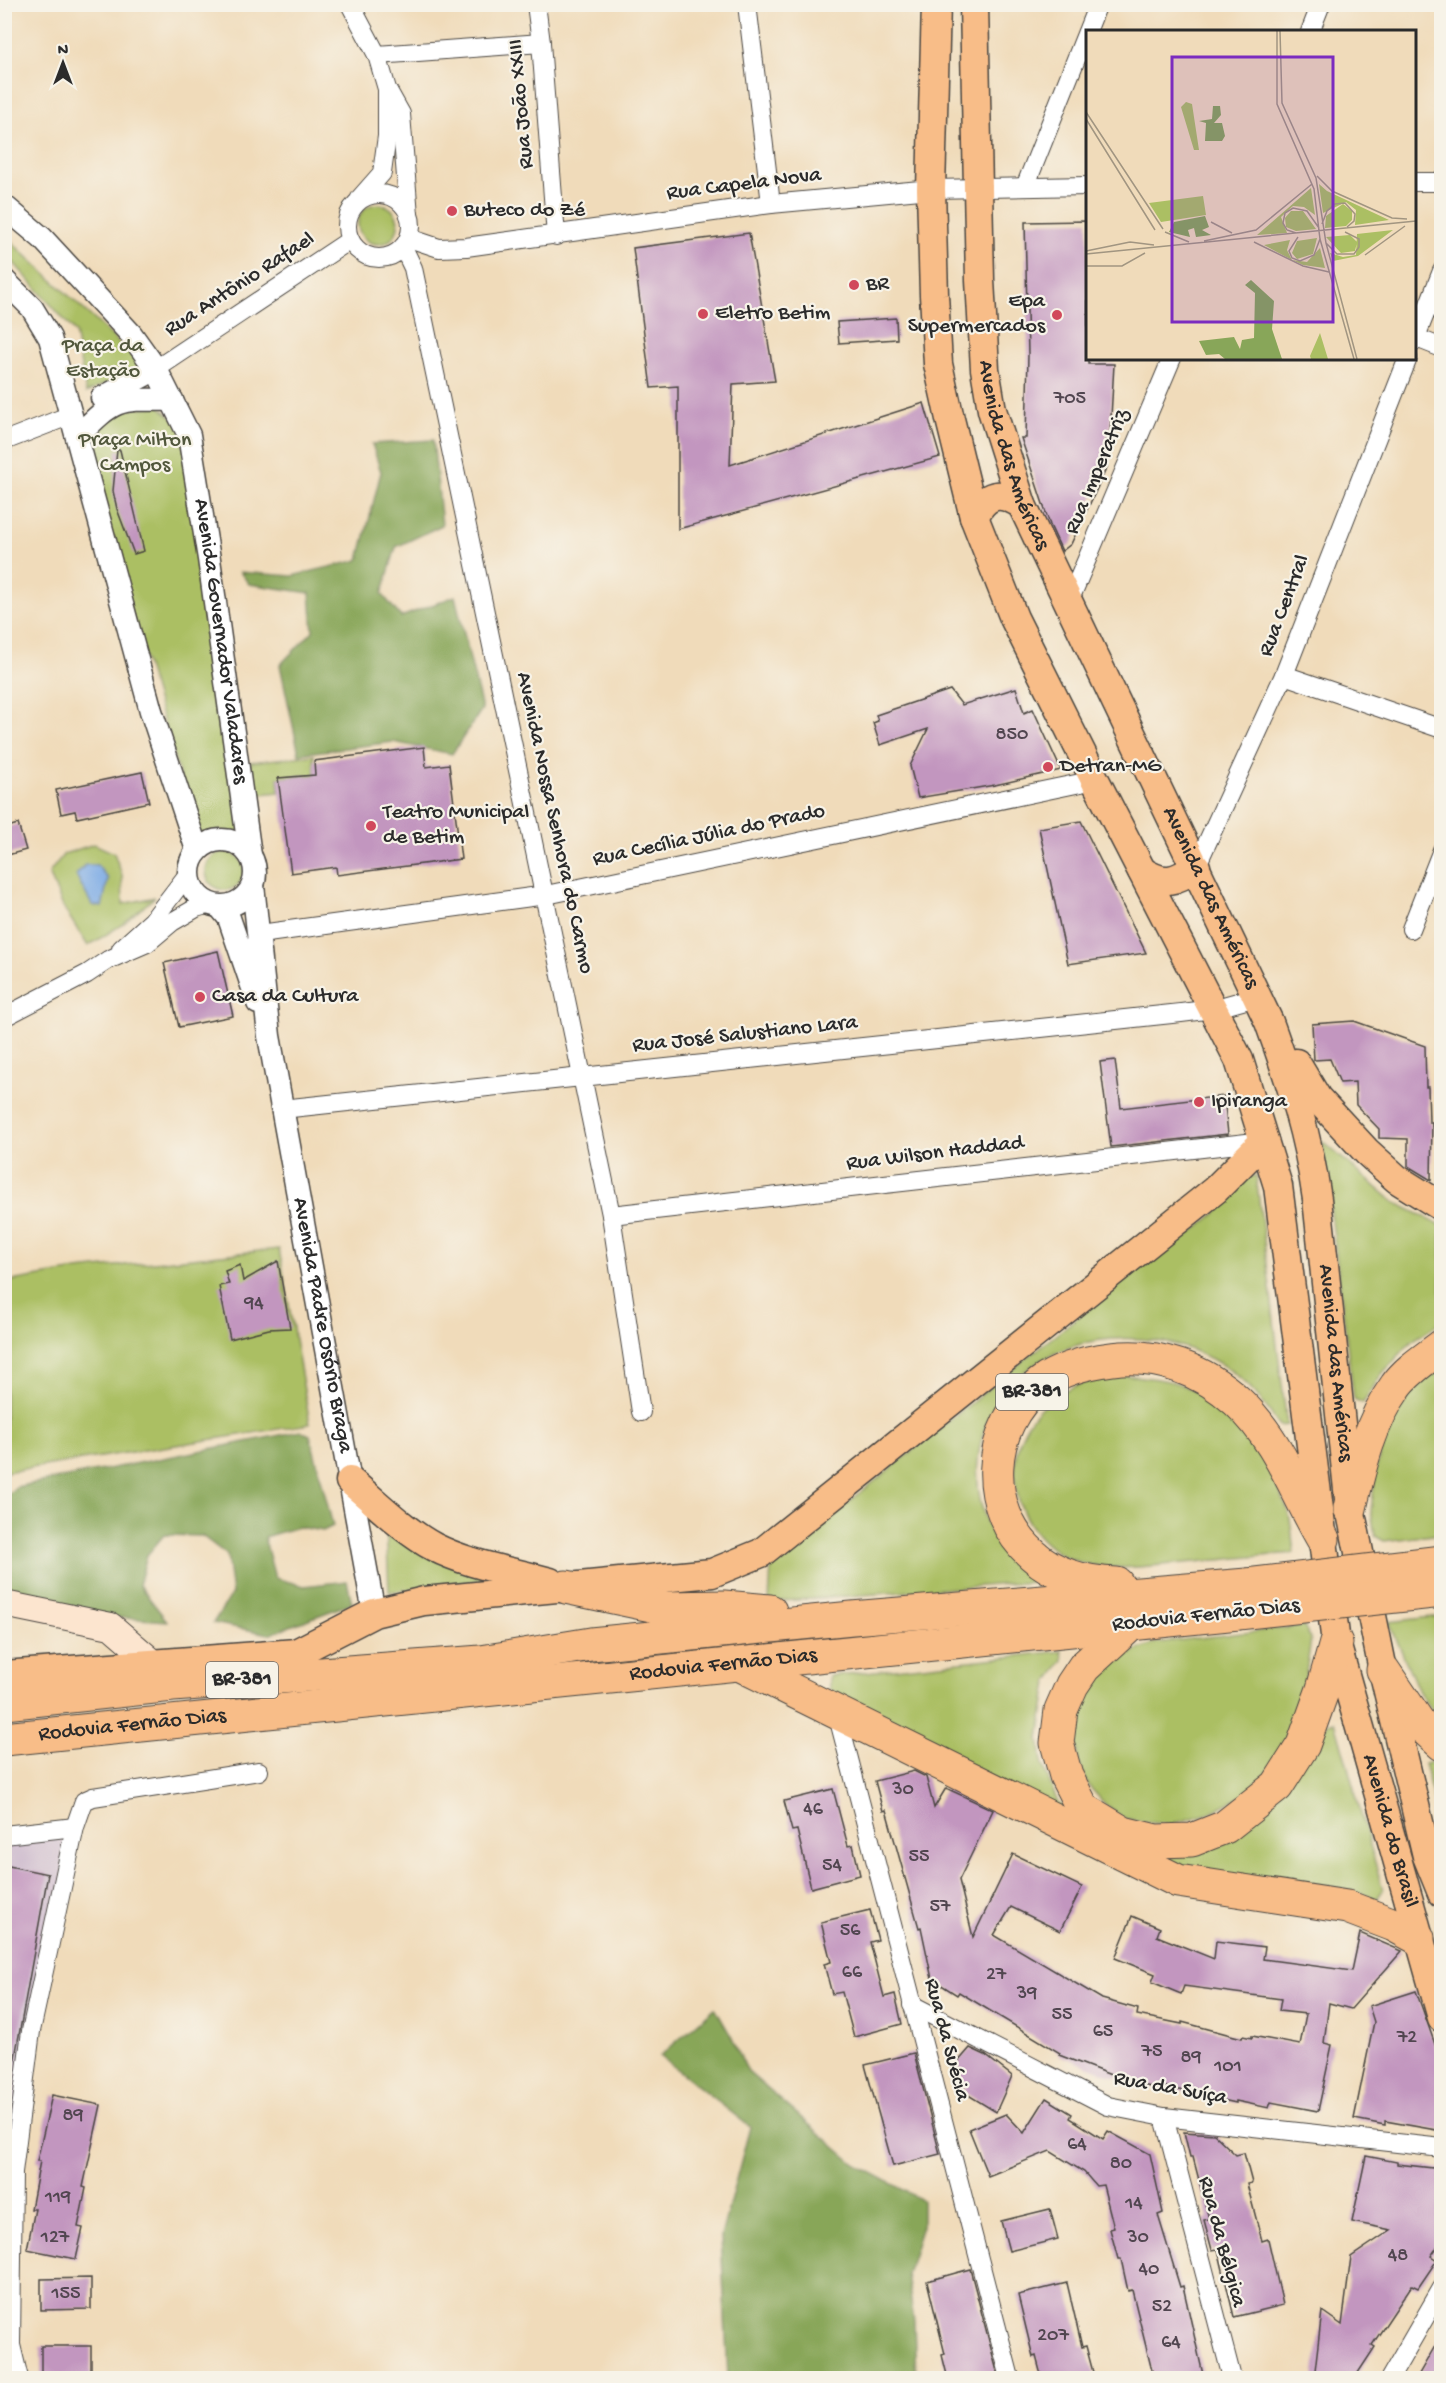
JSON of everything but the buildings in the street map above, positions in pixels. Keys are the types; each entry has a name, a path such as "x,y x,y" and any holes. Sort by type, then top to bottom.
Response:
{"highway":[{"path":"1350,1508 1366,1446 1377,1418 1397,1384 1442,1346"},
{"name":"BR-381","path":"1238,1595 1102,1584 1075,1579 1053,1570 1033,1556 1004,1516 997,1492 996,1468 999,1444 1008,1421 1022,1401 1040,1384 1062,1372 1091,1362 1123,1358 1155,1359 1186,1368 1214,1382 1238,1402 1266,1434 1289,1470 1305,1508 1323,1539"},
{"name":"Rodovia Fernão Dias","path":"4,1739 1132,1623 1238,1595 1442,1562"},
{"path":"566,1587 666,1608 724,1607 852,1618"},
{"name":"Rodovia Fernão Dias","path":"4,1703 173,1685 481,1662 591,1644 852,1618 1238,1595 1442,1591"},
{"path":"1132,1623 1084,1667 1072,1685 1061,1710 1057,1743 1066,1776 1083,1809 1123,1833 1156,1841 1192,1840 1225,1827 1277,1786 1303,1745 1336,1643"},
{"path":"296,1653 502,1638 591,1644"},
{"path":"739,1664 1179,1881 1347,1907 1394,1925 1419,1938"},
{"path":"1383,1670 1419,1722 1442,1744"}],"main road":[{"name":"Avenida das Américas","path":"936,4 931,189 938,364 974,517 1014,618 1239,1060 1278,1186 1336,1643"},
{"name":"Avenida das Américas","path":"974,4 976,188 985,369 992,410 1022,505 1269,1022 1293,1089 1311,1154 1350,1508 1383,1670"},
{"path":"974,517 981,504 992,496 1009,496 1022,505"},
{"path":"1142,871 1156,880 1169,880 1184,876 1196,867"},
{"path":"1269,1022 1317,1098 1339,1124 1397,1179 1442,1207"},
{"path":"4,1676 296,1653 374,1613 424,1600 712,1573 761,1553 1215,1190 1264,1141"},
{"path":"350,1481 415,1535 434,1547 458,1557 566,1587"},
{"path":"4,1604 111,1626 155,1664"},
{"name":"Avenida do Brasil","path":"1336,1643 1442,2018"},
{"name":"Avenida do Brasil","path":"1383,1670 1434,1854 1442,1893"}],"street":[{"path":"350,4 377,55 387,89 401,114 411,226 406,242 391,255 374,257 358,250 350,240 346,226 348,217 358,200 382,173 387,136 387,89"},
{"name":"Rua João XXIII","path":"536,4 542,43 556,236"},
{"path":"747,4 771,204"},
{"path":"1088,30 1098,4"},
{"path":"1311,30 1321,4"},
{"path":"1025,187 1086,34"},
{"path":"377,55 542,43"},
{"path":"1416,182 1442,182"},
{"name":"Rua Capela Nova","path":"406,242 439,248 466,247 771,204 931,189 1086,186"},
{"path":"358,200 377,193 388,194 404,206 409,214"},
{"name":"Avenida Governador Valadares","path":"4,206 50,247 131,334 156,369 189,435 209,559 250,855"},
{"name":"Rua Antônio Rafael","path":"156,369 350,240"},
{"name":"Avenida Nossa Senhora do Carmo","path":"406,242 546,895 611,1215 641,1412"},
{"path":"1416,336 1442,271"},
{"path":"4,280 32,308 50,338 151,711 197,850"},
{"path":"1416,339 1442,348"},
{"name":"Rua Imperatriz","path":"1068,603 1171,360"},
{"name":"Rua Central","path":"1196,867 1284,675 1407,360"},
{"path":"4,441 71,415 156,369"},
{"path":"78,436 103,410 126,399 172,400"},
{"path":"1284,675 1442,729"},
{"name":"Rua Cecília Júlia do Prado","path":"260,934 546,895 1095,780"},
{"path":"4,1017 87,974 108,960 152,921 188,874 192,857 197,850 212,841 229,840 245,849 250,855 255,875 253,885 243,899 196,908 172,922 147,943 108,960"},
{"path":"1411,929 1442,850"},
{"path":"188,874 195,892 215,905"},
{"name":"Avenida Padre Osório Braga","path":"253,885 269,1036 374,1613"},
{"name":"Avenida Padre Osório Braga","path":"215,905 229,918 269,1036"},
{"name":"Rua José Salustiano Lara","path":"282,1109 1213,1009 1256,997"},
{"name":"Rua Wilson Haddad","path":"611,1215 1264,1141"},
{"name":"Rua da Suécia","path":"837,1713 1010,2379"},
{"path":"19,2379 8,2345 13,2172 31,2031 75,1827 84,1802 93,1797 259,1771"},
{"path":"4,1835 75,1827"},
{"name":"Rua da Suíça","path":"912,2005 1108,2106 1164,2117 1442,2148"},
{"name":"Rua da Bélgica","path":"1164,2117 1232,2379"},
{"path":"1390,2379 1442,2288"}],"shaded area":[{"path":"75,1827 5,2189 5,1835"}],"green space":[{"path":"378,204 392,210 398,224 392,238 378,244 364,238 358,224 364,210"},
{"name":"Praça da Estação","path":"4,235 144,366 86,393 75,332 5,253"},
{"name":"Praça Milton Campos","path":"159,406 181,425 242,837 220,831 209,832 198,837 83,452 104,412"},
{"path":"433,440 442,525 396,547 382,594 401,617 455,596 482,709 452,754 393,742 299,754 280,665 313,631 310,593 249,584 240,572 292,576 359,560 381,472 372,444"},
{"path":"314,755 315,775 278,778 279,792 253,795 250,762"},
{"path":"94,844 114,853 122,875 123,904 155,897 123,924 88,946 63,907 49,873 64,854"},
{"path":"225,852 239,857 244,871 239,885 225,890 211,885 206,871 211,857"},
{"path":"1322,1141 1394,1202 1441,1225 1441,1322 1412,1341 1381,1375 1363,1403 1354,1399"},
{"path":"1256,1176 1287,1425 1279,1426 1261,1400 1241,1378 1202,1354 1152,1340 1126,1338 1100,1340 1075,1346 1051,1355 1029,1368 1010,1385 995,1405 985,1428 979,1452 977,1477 980,1502 988,1526 1004,1553 1036,1582 769,1602 771,1565 1137,1269 1197,1229 1224,1205 1246,1177"},
{"path":"279,1249 310,1424 5,1472 5,1282 77,1270"},
{"path":"1441,1363 1441,1534 1384,1541 1375,1536 1371,1511 1376,1469 1385,1434 1414,1387"},
{"path":"1124,1375 1179,1384 1198,1393 1232,1420 1259,1454 1280,1492 1288,1511 1294,1553 1119,1568 1080,1562 1056,1551 1037,1534 1024,1513 1016,1490 1015,1465 1020,1440 1032,1418 1051,1399 1076,1385"},
{"path":"301,1431 310,1435 333,1526 323,1531 298,1527 264,1537 275,1578 304,1586 347,1581 352,1603 269,1634 213,1623 232,1594 227,1555 202,1536 164,1535 147,1555 139,1585 167,1621 110,1617 5,1592 5,1497 16,1487"},
{"path":"386,1523 496,1578 389,1592"},
{"path":"1441,1616 1441,1723 1419,1692 1389,1622"},
{"path":"1304,1626 1311,1639 1303,1694 1287,1742 1267,1772 1244,1795 1207,1814 1171,1824 1123,1818 1105,1804 1089,1786 1078,1761 1075,1732 1082,1703 1102,1672 1126,1655 1155,1643"},
{"path":"1062,1651 1063,1660 1048,1682 1039,1738 1042,1762 1058,1803 1083,1823 1213,1848 1328,1724 1335,1722 1383,1890 1377,1899 1355,1892 1317,1885 1240,1881 1177,1869 1067,1821 829,1689 829,1676"},
{"path":"1432,1762 1441,1767 1441,1826 1424,1764"},
{"path":"715,2008 748,2072 855,2164 922,2200 922,2226 907,2274 914,2321 916,2378 728,2378 721,2236 750,2127 660,2056"}],"water":[{"path":"85,865 97,865 108,879 102,907 92,905 76,875"}],"place":[{"name":"Buteco do Zé","path":"452,211"},
{"name":"BR","path":"854,285"},
{"name":"Eletro Betim","path":"703,314"},
{"name":"Epa Supermercados","path":"1057,315"},
{"name":"Detran-MG","path":"1048,767"},
{"name":"Teatro Municipal de Betim","path":"371,826"},
{"name":"Casa da Cultura","path":"200,997"},
{"name":"Ipiranga","path":"1199,1102"}]}
